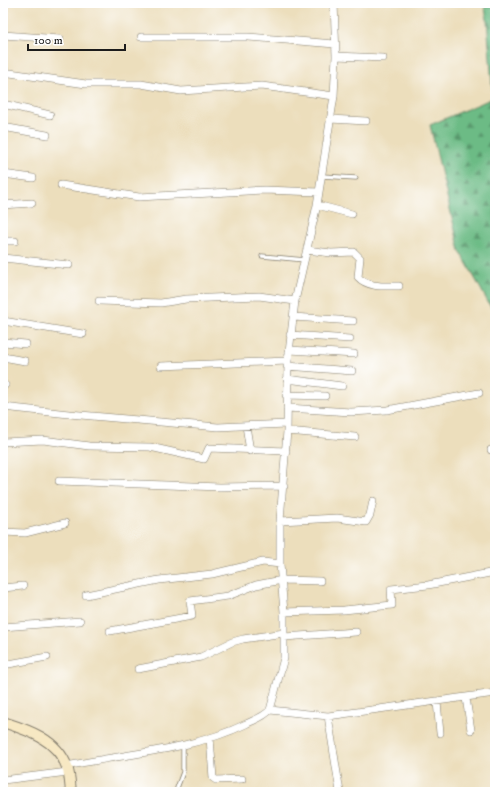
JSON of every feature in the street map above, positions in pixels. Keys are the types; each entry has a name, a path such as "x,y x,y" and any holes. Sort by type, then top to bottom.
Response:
{"main road":[{"path":"3,722 42,736 57,752 68,769 71,792"}],"street":[{"path":"329,3 340,3"},
{"path":"270,710 284,658 284,612 280,564 280,521 286,451 286,395 290,334 295,301 317,205 334,96 336,56 334,3"},
{"path":"3,34 60,39"},
{"path":"141,37 248,37 335,44"},
{"path":"336,56 383,58"},
{"path":"3,72 86,84 141,84 181,91 262,86 334,96"},
{"path":"3,104 50,115"},
{"path":"330,119 366,121"},
{"path":"3,127 47,135"},
{"path":"3,174 34,178"},
{"path":"62,185 140,197 264,190 319,192"},
{"path":"3,205 32,203"},
{"path":"317,205 352,214"},
{"path":"3,241 15,241"},
{"path":"307,250 331,253 354,252 360,258 358,277 362,282 382,286 399,286"},
{"path":"3,258 70,265"},
{"path":"99,301 161,303 186,299 259,296 295,301"},
{"path":"293,317 353,321"},
{"path":"3,322 82,334"},
{"path":"290,334 350,339"},
{"path":"3,342 26,344"},
{"path":"290,350 354,354"},
{"path":"3,357 25,361"},
{"path":"161,366 288,363 352,371"},
{"path":"287,379 342,386"},
{"path":"287,408 351,412 387,410 479,393"},
{"path":"286,395 325,396"},
{"path":"3,407 159,423 218,427 287,427 355,436"},
{"path":"246,426 250,451"},
{"path":"3,442 43,440 90,446 150,447 204,458 208,448 250,451 286,451"},
{"path":"59,481 220,487 284,486"},
{"path":"280,521 337,518 366,522 373,502"},
{"path":"3,532 25,533 65,523"},
{"path":"86,595 159,580 212,574 263,562 280,564"},
{"path":"284,612 344,610 392,605 391,589 428,585 495,572"},
{"path":"110,631 192,616 190,601 228,596 256,585 282,580 320,581"},
{"path":"3,588 23,586"},
{"path":"3,627 80,621"},
{"path":"138,669 201,657 232,642 243,639 284,635 356,632"},
{"path":"3,665 47,657"},
{"path":"3,780 68,769 109,757 183,746 232,731 270,710 328,716 339,713 437,702 495,693"},
{"path":"466,698 471,730"},
{"path":"437,702 440,733"},
{"path":"328,716 340,792"},
{"path":"210,738 213,778 216,780 242,779"}],"lane":[{"path":"322,176 356,178"},
{"path":"262,256 305,260"},
{"path":"177,788 183,772 183,746"}],"green space":[{"path":"484,3 495,3 495,315 460,251 430,125 493,98 487,19"}]}
